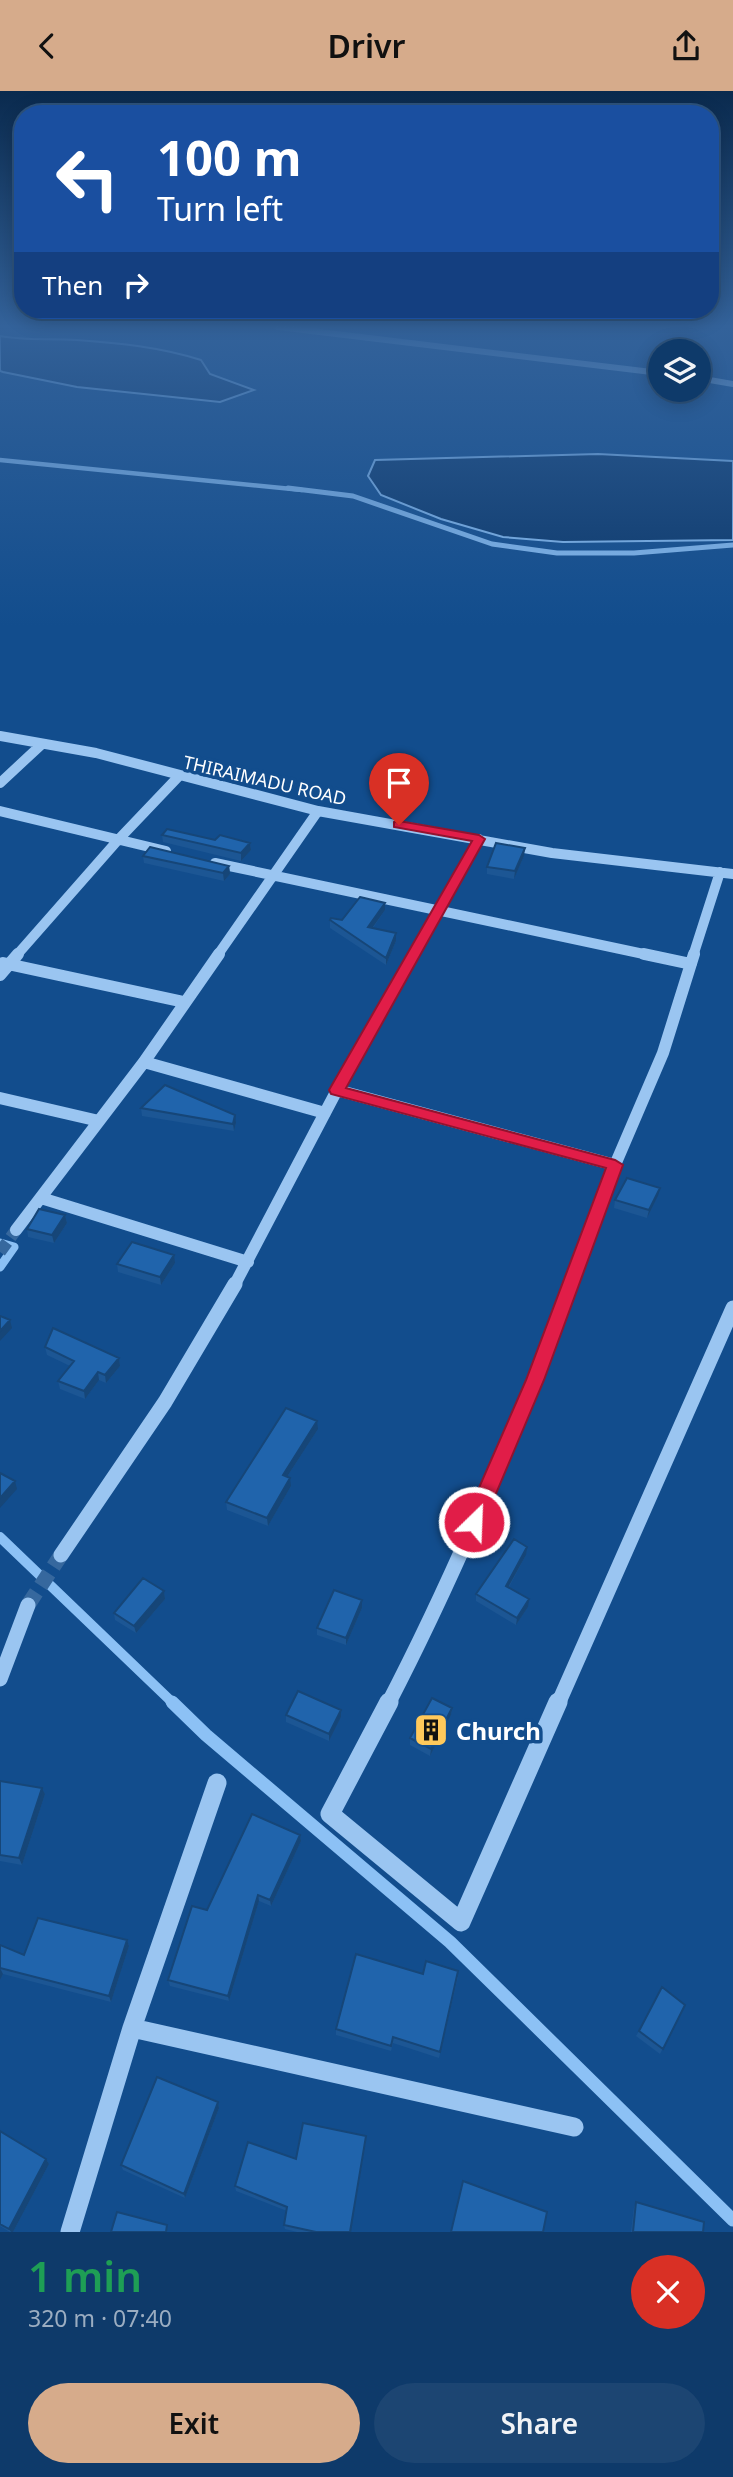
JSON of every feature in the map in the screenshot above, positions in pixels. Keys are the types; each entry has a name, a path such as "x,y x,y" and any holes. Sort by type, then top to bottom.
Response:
{"street":[{"name":"THIRAIMADU ROAD","path":"0,736 96,753 318,811 552,853 727,873"},
{"path":"0,783 42,744"},
{"path":"0,975 5,963 179,776"},
{"path":"0,811 182,855"},
{"path":"16,1230 144,1062 318,811"},
{"path":"61,1555 165,1402 248,1262 337,1090 479,839"},
{"path":"208,861 436,912 691,964"},
{"path":"727,873 691,964 663,1053 615,1165 535,1380 433,1617 330,1814 461,1922 728,1335 733,1308"},
{"path":"5,963 184,1002"},
{"path":"144,1062 325,1113"},
{"path":"337,1090 615,1165"},
{"path":"0,1098 99,1121"},
{"path":"41,1198 248,1262"},
{"path":"0,1679 28,1605"},
{"path":"69,2232 132,2028 216,1783"},
{"path":"132,2028 574,2127"}],"water":[{"path":"598,454 733,461 733,540 563,542 503,537 441,519 381,495 368,476 375,460"}],"building":[{"path":"167,829 215,840 220,835 250,843 241,853 162,835"},
{"path":"496,843 525,848 515,871 487,867"},
{"path":"150,847 229,866 223,873 143,856"},
{"path":"360,897 385,903 368,927 396,933 386,958 330,920 342,920"},
{"path":"165,1085 235,1115 233,1124 141,1108"},
{"path":"627,1178 660,1188 649,1210 615,1200"},
{"path":"39,1209 65,1215 52,1235 27,1229"},
{"path":"132,1242 174,1255 160,1277 117,1264"},
{"path":"0,1316 10,1320 0,1331"},
{"path":"53,1328 119,1358 105,1375 98,1372 84,1391 58,1381 74,1361 45,1347"},
{"path":"286,1408 317,1421 283,1475 290,1478 267,1518 226,1502"},
{"path":"0,1473 15,1481 0,1498"},
{"path":"514,1539 527,1547 506,1586 529,1599 517,1618 476,1594"},
{"path":"143,1578 164,1591 134,1626 114,1613"},
{"path":"334,1590 362,1600 346,1638 317,1628"},
{"path":"298,1691 341,1710 329,1734 286,1715"},
{"name":"Church","path":"432,1698 452,1708 431,1749 410,1738"},
{"path":"0,1781 42,1788 19,1858 0,1855"},
{"path":"252,1814 300,1835 270,1900 258,1895 228,1996 168,1980 192,1906 207,1910"},
{"path":"38,1918 127,1940 109,1996 0,1968 0,1945 24,1955"},
{"path":"356,1954 423,1974 426,1961 458,1971 440,2052 393,2037 391,2046 336,2029"},
{"path":"662,1987 685,2005 663,2049 639,2031"},
{"path":"157,2077 218,2102 184,2194 121,2165"},
{"path":"303,2123 366,2136 350,2232 316,2232 284,2225 287,2207 235,2186 248,2142 296,2159"},
{"path":"0,2131 46,2159 9,2229 0,2224"},
{"path":"463,2181 547,2212 543,2232 451,2232"},
{"path":"636,2202 704,2222 703,2232 633,2232"},
{"path":"117,2212 167,2225 166,2232 111,2232"}],"waterway":[{"path":"0,460 302,490"},
{"path":"288,488 353,496 492,544 557,553 634,553 733,545"},
{"path":"0,1243 14,1247 0,1267"},
{"path":"0,1537 174,1704"},
{"path":"172,1702 206,1735 450,1942 733,2220"}],"tunnel":[{"path":"0,1252 16,1230"},
{"path":"28,1605 61,1555"}],"place":[{"name":"Church","path":"431,1730"}],"route":[{"path":"399,825 479,839 337,1090 615,1165 535,1380 474,1522"}]}
